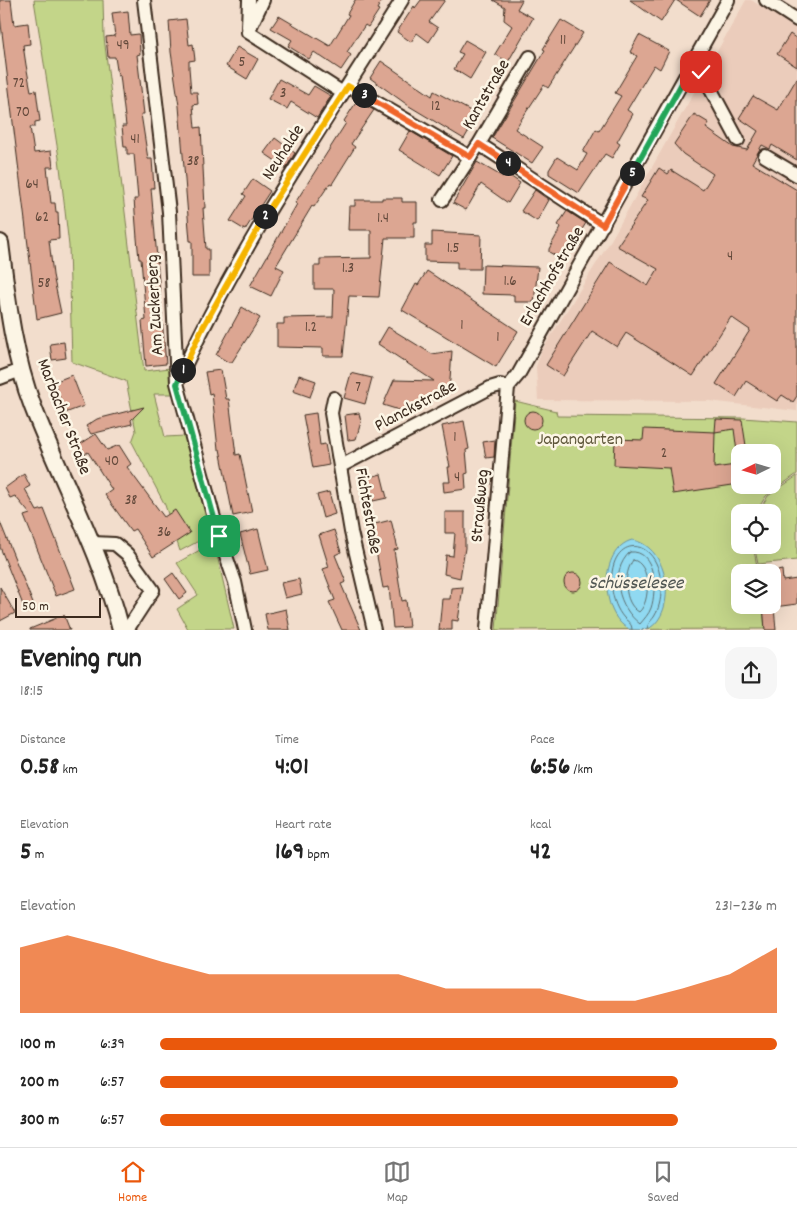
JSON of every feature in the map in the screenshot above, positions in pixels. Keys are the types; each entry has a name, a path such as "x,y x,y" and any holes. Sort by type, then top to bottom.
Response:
{"main road":[{"name":"Marbacher Straße","path":"0,243 2,286 32,406 93,543 107,581 120,630"}],"street":[{"name":"Am Zuckerberg","path":"144,0 168,212 177,384 219,536 235,582 245,630"},
{"path":"248,32 250,0"},
{"path":"248,32 264,0"},
{"name":"Neuhalde","path":"177,384 202,329 258,226 402,0"},
{"name":"Erlachhofstraße","path":"508,387 518,375 728,0"},
{"path":"766,0 797,20"},
{"path":"248,32 272,50 470,157"},
{"name":"Kantstraße","path":"442,200 479,144 530,57"},
{"path":"695,60 738,140"},
{"path":"479,144 603,225"},
{"path":"766,156 797,174"},
{"path":"0,378 22,370"},
{"name":"Planckstraße","path":"341,466 483,392 500,385 508,387"},
{"name":"Straußweg","path":"487,629 508,387"},
{"name":"Fichtestraße","path":"334,398 332,413 351,532 374,630"},
{"path":"93,543 115,544 127,554 153,590 127,630"}],"shaded area":[{"path":"746,0 751,0 797,29 797,411 709,401 538,400 536,367 541,352 611,240"}],"green space":[{"path":"34,0 103,0 104,37 144,371 170,368 174,394 154,394 165,437 185,436 212,534 180,551 165,505 132,442 136,431 126,381 72,362 69,246 59,158"},
{"name":"Japangarten","path":"515,401 556,411 557,416 743,418 797,422 797,474 781,485 781,444 731,444 731,494 769,494 761,504 731,504 731,554 755,554 757,564 731,564 731,614 764,614 765,629 496,630"},
{"path":"797,476 797,560 758,564 756,554 781,554 781,504 763,504 771,494 781,494 781,487"},
{"path":"214,542 234,629 188,629 177,609 198,595 177,563"}],"water":[{"name":"Schüsselesee","path":"632,540 645,545 655,554 662,567 666,581 664,609 657,621 648,629 629,629 619,621 612,610 608,597 607,582 613,556 621,546"}],"building":[{"path":"0,0 11,0 14,25 28,23 30,44 23,45 31,91 36,90 40,121 35,122 35,127 30,127 34,153 51,151 53,167 47,167 51,203 55,203 56,212 58,212 59,239 49,240 53,275 61,313 37,319 0,16"},
{"path":"355,0 382,0 377,9 379,10 368,27 365,25 347,52 351,55 341,70 314,52 309,59 288,46 292,40 271,28 279,16 330,46 349,15 347,14"},
{"path":"421,0 445,0 429,22 438,28 429,42 417,33 411,42 397,32 414,6 415,8"},
{"path":"493,0 522,0 517,9 533,18 508,62 495,54 512,26 504,20 505,7"},
{"path":"630,0 675,0 661,22"},
{"path":"676,0 710,0 700,16"},
{"path":"128,11 130,35 139,34 140,54 137,55 144,114 141,114 148,159 152,159 154,188 151,188 166,364 146,366 142,321 146,320 134,199 138,199 134,154 127,154 127,147 124,147 122,126 126,126 120,75 118,76 115,57 108,57 106,37 115,36 112,13"},
{"path":"186,19 189,45 193,44 195,60 189,61 189,68 191,92 197,92 198,104 193,105 195,128 201,127 205,208 203,208 206,249 209,249 209,277 192,277 192,241 190,241 179,106 171,52 169,21"},
{"path":"561,20 583,33 548,88 544,85 515,129 543,147 532,163 492,138"},
{"path":"790,34 797,39 797,67 777,54"},
{"path":"639,35 669,51 660,69 654,65 627,110 633,114 617,142 620,144 612,158 605,154 579,193 549,174 549,170 557,157 578,170 587,154 583,152 596,129 599,131 621,96 615,93 637,56 630,52"},
{"path":"465,40 486,52 470,79 454,69 463,54 458,52"},
{"path":"237,47 258,59 247,79 226,66"},
{"path":"381,61 432,96 434,91 478,115 464,139 409,106 370,78"},
{"path":"797,78 797,160 772,145 770,149 762,145 752,163 797,190 797,396 793,402 782,395 777,401 746,381 736,397 716,384 750,330 731,317 693,376 626,333 617,347 592,331 563,376 546,365 610,262 648,286 658,269 617,246 648,200 641,197 659,168 668,174 671,170 703,190 713,174 683,154 674,144 694,114 709,123 706,128 733,147 747,150 758,131 739,118 753,96 778,110"},
{"path":"279,79 308,95 314,86 331,96 317,118 291,102 287,109 268,99"},
{"path":"357,101 374,110 351,144 355,147 332,184 330,183 314,207 312,206 276,266 284,270 271,296 250,286 297,204 295,203 346,123 344,121"},
{"path":"410,131 452,156 440,175 399,150"},
{"path":"275,138 295,153 286,168 264,153"},
{"path":"477,162 503,177 506,173 520,183 508,203 481,184 466,210 453,203"},
{"path":"253,179 270,191 245,230 230,221 246,196 243,194"},
{"path":"535,190 549,200 537,221 521,211"},
{"path":"382,198 402,198 402,202 417,202 417,222 414,222 414,238 385,238 379,297 349,296 343,356 323,356 323,348 277,347 277,324 284,324 284,318 333,317 334,289 314,289 314,266 320,266 320,259 371,258 371,230 348,230 349,206 355,206 355,200 382,200"},
{"path":"567,211 586,223 563,260 549,252 549,249 561,227 558,225"},
{"path":"432,232 481,235 480,269 457,269 457,262 425,261 425,245 432,245"},
{"path":"483,265 538,267 534,302 514,302 514,295 482,294"},
{"path":"427,271 518,331 496,367 402,310 416,284 418,285"},
{"path":"242,307 260,318 232,362 228,362 216,355"},
{"path":"388,327 432,354 452,351 449,393 437,393 430,403 414,409 399,410 383,405 394,380 434,381 378,344"},
{"path":"64,342 66,358 52,360 50,344"},
{"path":"221,370 226,399 229,399 236,455 240,454 252,512 233,516 220,449 218,449 212,393 209,394 205,372"},
{"path":"351,373 372,378 365,404 344,398"},
{"path":"72,375 84,406 65,413 54,382"},
{"path":"299,375 316,381 310,397 293,391"},
{"path":"144,407 131,420 132,424 91,434 86,426 97,419"},
{"path":"533,411 539,414 542,420 539,426 533,429 527,426 524,420 527,414"},
{"path":"316,413 320,445 325,444 329,465 313,468 303,415"},
{"path":"359,413 361,422 356,439 348,440 345,415"},
{"path":"716,419 742,420 746,444 736,444 734,429 715,432"},
{"path":"464,421 469,449 466,450 468,473 465,474 466,489 444,492 443,482 450,482 448,467 450,467 442,426"},
{"path":"644,429 715,432 714,468 731,466 731,485 673,494 669,468 614,465 615,439 643,440"},
{"path":"96,434 107,450 119,445 131,464 127,467 164,517 175,510 190,533 153,557 135,529 131,531 105,495 112,490 88,452 85,454 79,445"},
{"path":"495,440 494,457 486,458 483,442"},
{"path":"24,474 30,486 25,489 37,511 44,509 75,589 56,596 24,516 30,514 15,496 10,498 5,488"},
{"path":"381,474 387,498 373,501 367,478"},
{"path":"329,492 335,514 323,518 317,495"},
{"path":"445,512 465,512 465,548 460,578 444,574 446,555 453,556 455,533 445,533"},
{"path":"391,520 398,549 394,550 402,601 406,600 409,627 393,628 389,587 383,588 371,525"},
{"path":"0,522 34,606 25,610 0,547"},
{"path":"258,529 268,570 250,574 240,534"},
{"path":"334,530 341,552 335,555 346,582 341,584 361,630 342,630 329,602 335,600 323,569 329,567 319,535"},
{"path":"781,570 783,581 797,579 797,604 781,606"},
{"path":"173,573 187,593 179,599 165,579"},
{"path":"573,573 579,576 582,582 579,588 573,591 567,588 564,582 567,576"},
{"path":"299,579 302,594 285,598 281,583"},
{"path":"0,587 15,613 0,621"},
{"path":"463,587 458,621 452,620 452,630 439,630 442,599 450,599 451,588"},
{"path":"286,609 290,630 268,630 265,614"},
{"path":"764,614 775,614 776,630 765,630"},
{"path":"64,615 70,630 30,630 30,629"}],"waterway":[{"path":"561,439 590,443"}],"route":[{"path":"219,536 177,384 202,329 258,226 348,86 470,157 479,144 603,225 695,60 701,72"}]}
